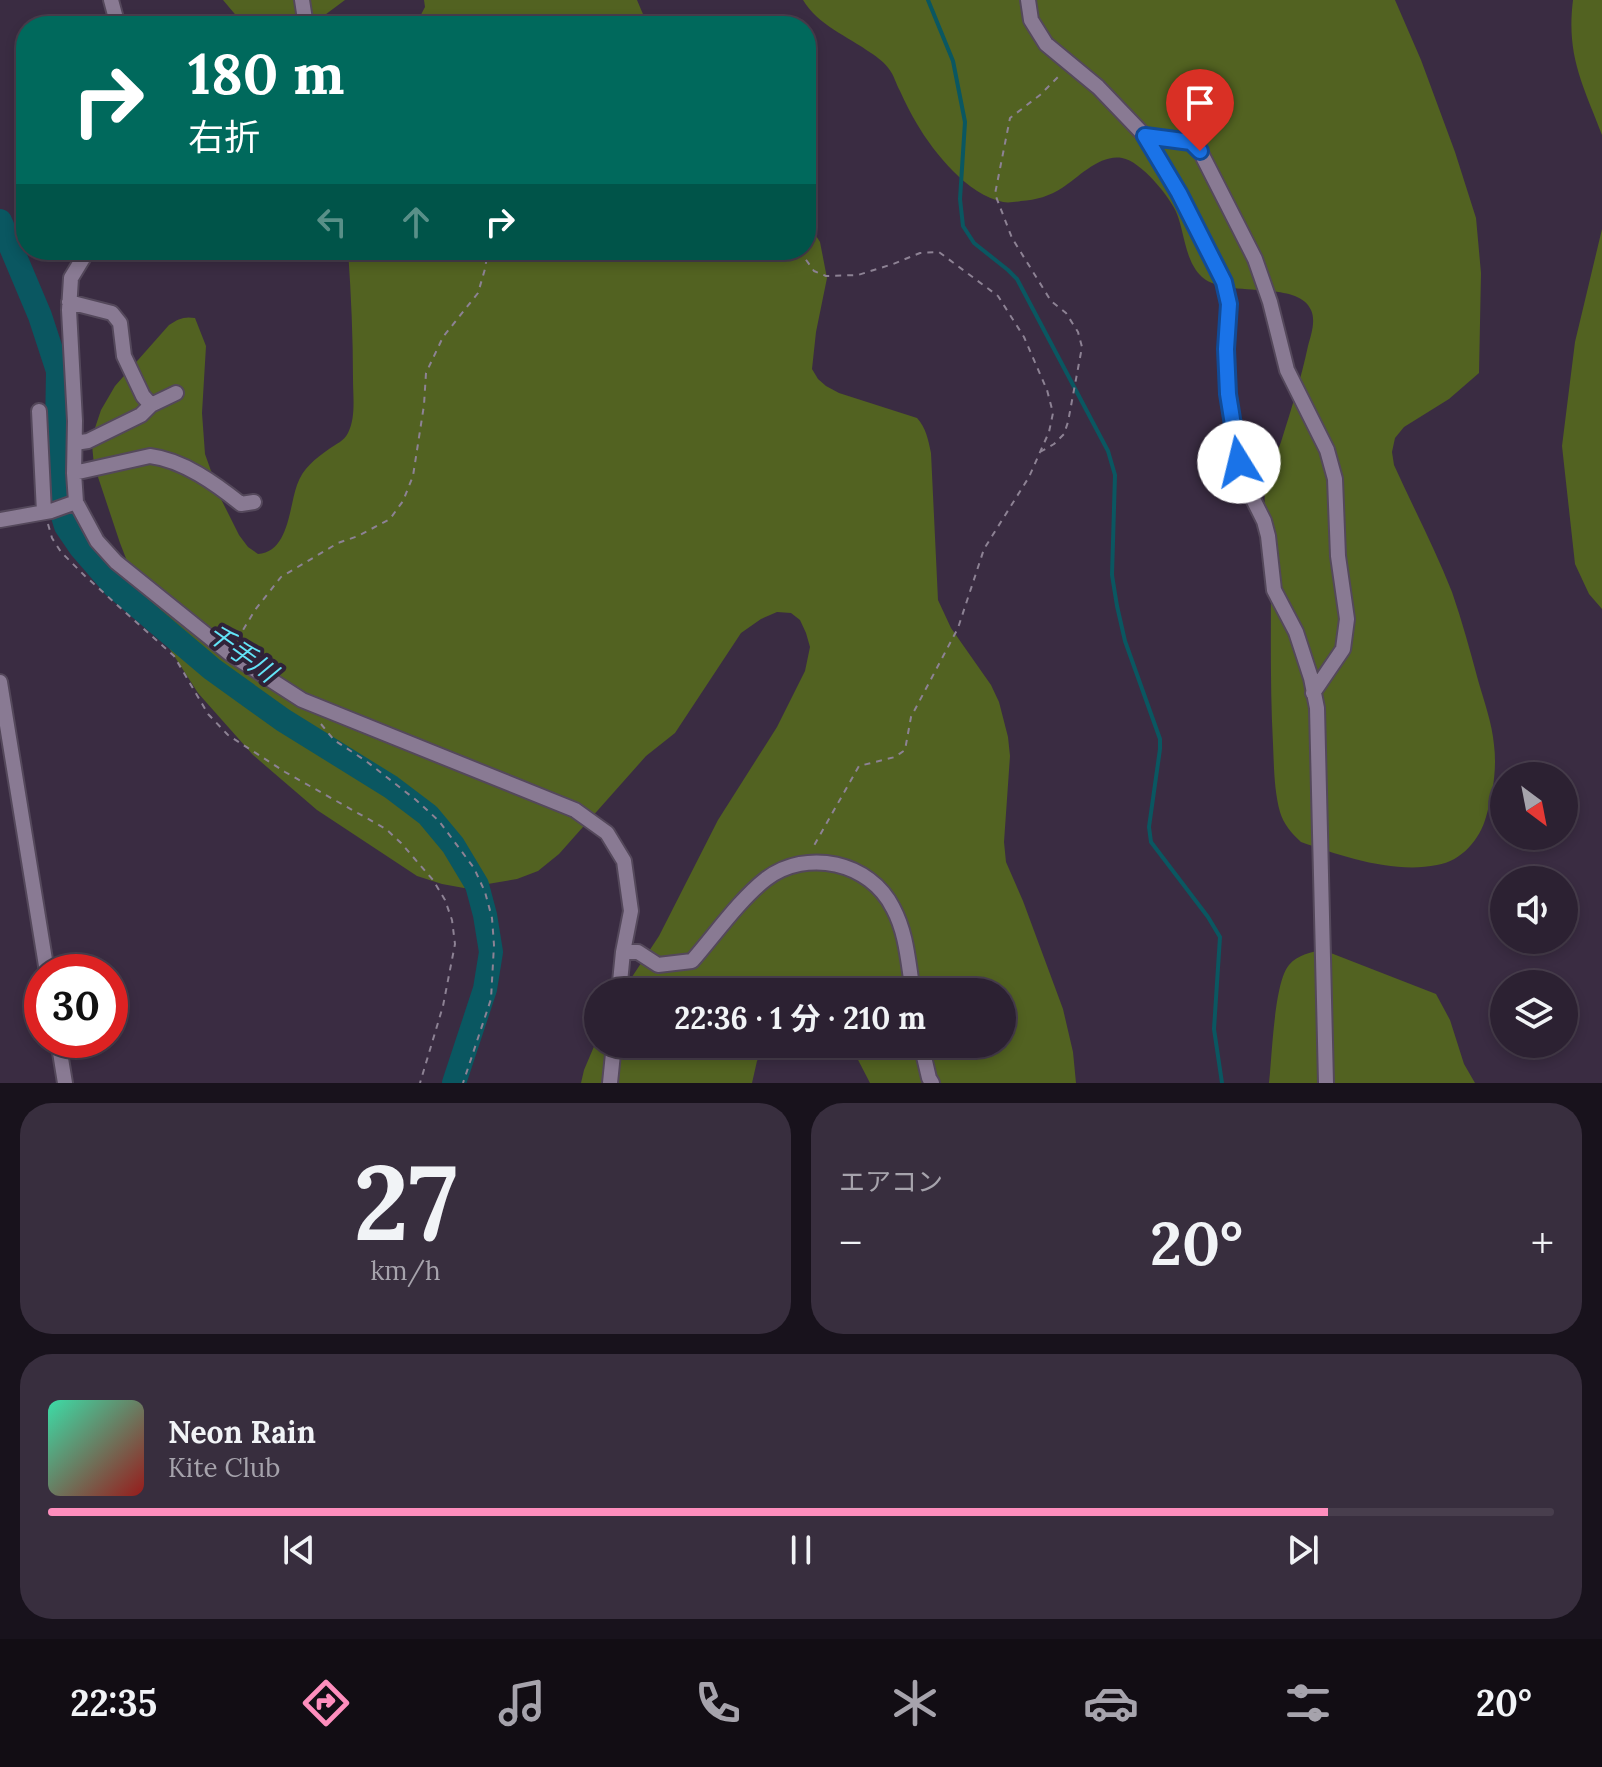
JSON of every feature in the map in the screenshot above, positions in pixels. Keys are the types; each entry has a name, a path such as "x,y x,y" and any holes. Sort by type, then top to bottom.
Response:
{"street":[{"path":"1028,0 1031,20 1046,44 1098,87 1145,136 1179,193 1224,282 1229,304 1226,349 1228,394 1239,462 1245,483 1264,521 1274,590 1296,632 1317,708 1326,1083"},
{"path":"1145,136 1191,142 1200,151 1255,259 1270,302 1287,370 1327,450 1335,479 1338,556 1347,619 1343,649 1313,693"},
{"path":"82,260 71,278 69,302 75,421 74,473 76,502 97,541 116,562 229,653 311,704 575,810 607,833 624,861 631,911 620,978"},
{"path":"69,302 112,313 120,323 124,356 143,396 151,405"},
{"path":"75,443 88,441 141,415 151,405 176,393"},
{"path":"39,411 48,511"},
{"path":"74,473 150,456 163,458 213,481 241,504 254,502"},
{"path":"0,520 76,502"},
{"path":"0,682 7,775 43,954"},
{"path":"623,952 638,952 658,965 692,961 765,880 795,863 831,863 854,870 873,882 892,905 904,932 911,978"},
{"path":"61,1058 65,1083"},
{"path":"610,1083 613,1058"},
{"path":"924,1058 932,1083"}],"path":[{"path":"1039,453 1064,434 1082,347 1078,332 1066,313 1051,301 1012,238 995,194 1010,118 1071,65"},
{"path":"806,260 814,271 826,276 858,275 920,253 939,252 998,296 1024,337 1047,390 1053,413 1049,432 1029,477 984,549 958,628 911,717 905,750 895,757 859,766 811,852 809,862"},
{"path":"229,653 255,610 281,577 338,543 390,519 403,501 413,476 426,373 443,337 478,293 486,260"},
{"path":"48,511 52,538 61,552 174,656 208,714 228,735 285,772 386,829 433,880 452,920 455,944 443,1006 420,1083"},
{"path":"311,704 315,717 334,740 366,761 439,821 474,868 485,892 492,918 494,945 491,999 463,1083"}],"green space":[{"path":"223,0 345,0 323,16 237,16"},
{"path":"424,0 637,0 644,16 420,16 425,7"},
{"path":"803,0 1395,0 1421,60 1476,218 1481,273 1479,373 1449,399 1404,427 1395,438 1392,452 1394,465 1452,592 1493,737 1495,762 1490,762 1488,808 1479,833 1462,854 1446,863 1420,867 1368,862 1301,842 1288,828 1280,812 1274,769 1271,576 1265,495 1267,478 1302,370 1312,328 1311,310 1304,301 1292,295 1227,287 1202,277 1189,256 1180,222 1162,190 1138,166 1122,158 1106,159 1057,191 1032,200 1003,202 977,191 953,171 933,147 885,65 809,9"},
{"path":"1573,0 1602,0 1602,135 1574,54"},
{"path":"1602,229 1602,609 1589,594 1575,564 1562,446 1575,342"},
{"path":"816,236 827,278 812,369 818,379 839,393 917,418 926,434 931,453 938,600 951,628 991,685 999,702 1010,756 1004,842 1006,862 1063,1009 1073,1052 1076,1083 870,1083 857,1058 1016,1058 1016,978 631,978 659,936 718,820 777,727 805,671 810,647 800,620 791,613 777,612 741,633 675,733 646,756 559,854 538,871 517,879 464,888 417,876 317,810 253,755 198,693 144,605 94,465 94,431 101,410 115,386 169,325 181,318 195,318 206,346 202,413 205,454 221,499 239,535 258,554 268,551 282,537 303,474 314,460 348,433 354,400 349,260 816,260"},
{"path":"1323,950 1436,994 1450,1020 1464,1064 1475,1083 1269,1083 1277,1003 1284,974 1296,959"},
{"path":"589,1058 759,1058 752,1083 581,1083"}],"waterway":[{"path":"928,0 953,61 965,122 960,199 963,226 974,243 1017,279 1108,451 1115,475 1112,575 1117,606 1125,641 1160,739 1149,827 1151,842 1220,937 1214,1029 1222,1083"},
{"name":"千手川","path":"0,221 16,259"},
{"name":"千手川","path":"16,260 40,316 58,371 56,493 66,526 81,548 114,586 212,669 283,720 391,787 428,815 453,845 477,885 491,952 485,989 454,1083"}],"route":[{"path":"1200,151 1191,142 1145,136 1179,193 1224,282 1229,304 1226,349 1228,394 1239,462"}]}
